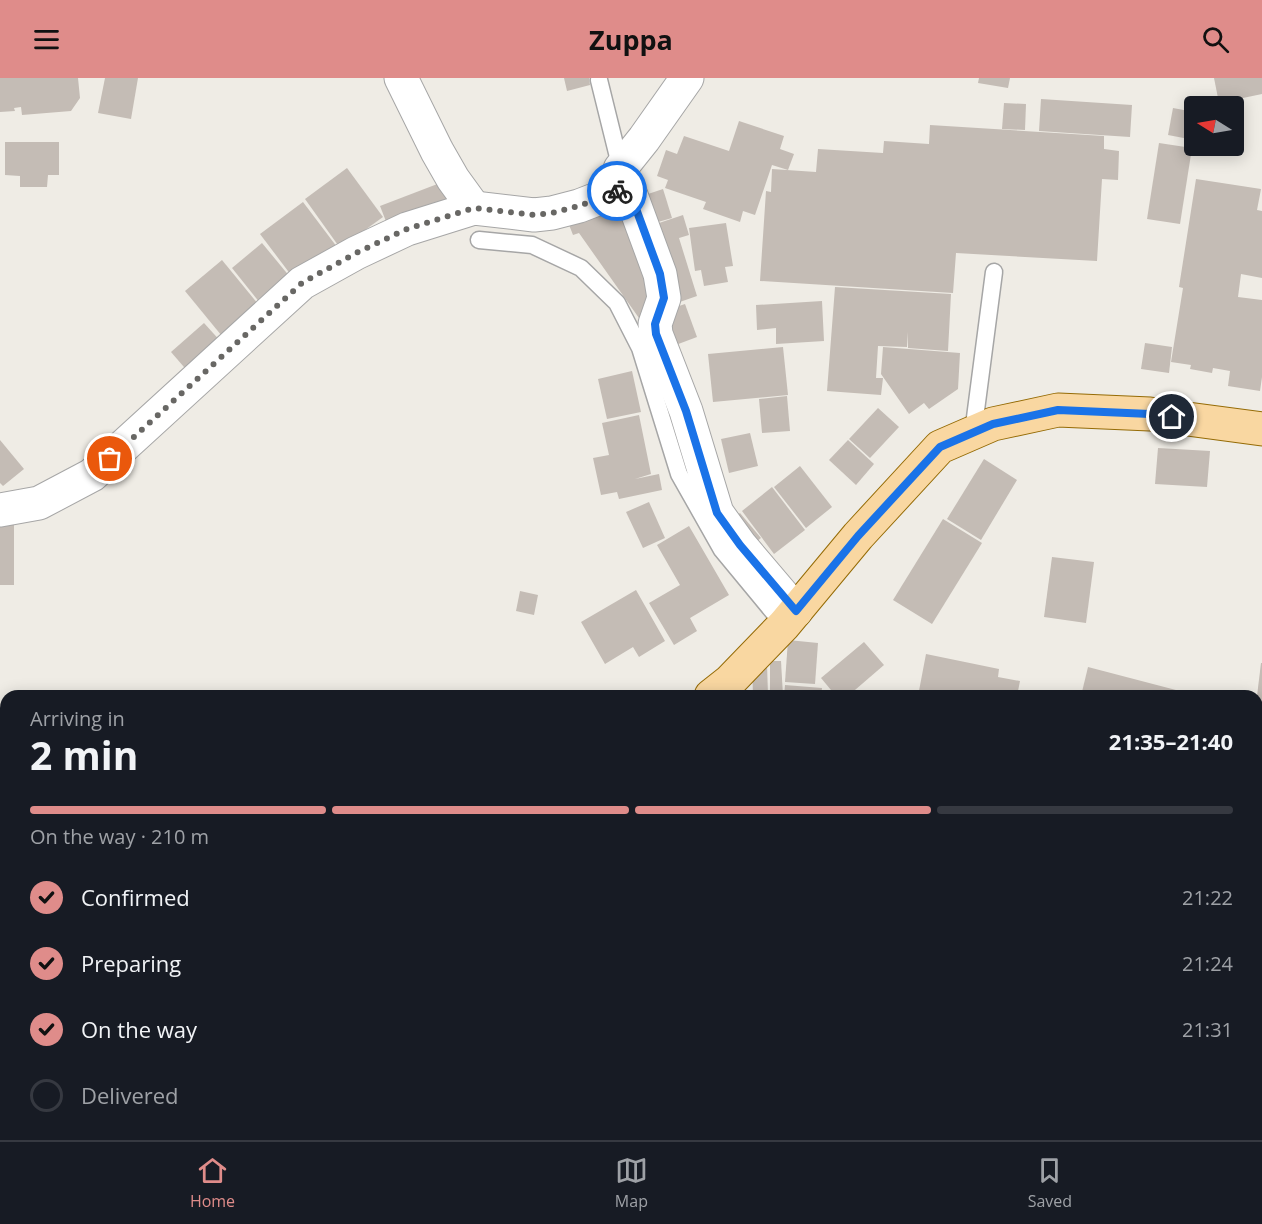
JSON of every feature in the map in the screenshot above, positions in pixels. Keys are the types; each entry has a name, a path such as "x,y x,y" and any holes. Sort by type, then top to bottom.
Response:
{"main road":[{"path":"719,690 790,618 858,536 940,447 993,424 1058,410 1150,414 1262,429"}],"street":[{"path":"0,510 39,503 92,475 302,283 356,253 407,229 474,208 534,215 579,206 624,178 644,139 687,78"},
{"path":"410,84 437,151 453,179 474,208"},
{"path":"624,178 660,274 664,298 655,324 656,334 686,411 717,513 790,618"}],"lane":[{"path":"598,80 624,178"},
{"path":"479,240 532,245 581,268 617,303 640,348 679,474 722,550 790,618"},
{"path":"973,433 994,272"}],"building":[{"path":"0,78 78,78 80,98 71,111 22,115 21,107 14,108 15,111 0,112"},
{"path":"105,78 138,78 131,119 98,113"},
{"path":"564,78 589,78 590,85 567,91"},
{"path":"979,78 1010,78 1008,88 978,83"},
{"path":"1214,78 1262,78 1262,94 1244,98 1218,96"},
{"path":"1041,99 1132,105 1130,137 1039,131"},
{"path":"1004,103 1026,104 1025,130 1002,129"},
{"path":"1173,108 1184,110 1184,138 1168,135"},
{"path":"739,121 784,136 780,149 794,154 788,170 772,165 755,215 743,211 740,222 703,209 706,202 665,188 668,180 657,176 666,150 677,154 684,136 729,151"},
{"path":"930,125 1104,136 1104,149 1119,151 1118,180 1102,179 1097,261 956,253 953,293 760,281 766,191 771,192 772,169 816,172 818,149 883,153 884,141 929,144"},
{"path":"5,142 59,142 59,175 48,175 47,187 20,187 20,176 5,175"},
{"path":"1159,143 1184,147 1184,156 1191,156 1180,224 1147,219"},
{"path":"347,168 383,217 340,248 305,199"},
{"path":"1196,179 1261,189 1257,210 1262,211 1262,278 1241,274 1238,297 1262,300 1260,391 1228,386 1230,371 1213,368 1212,373 1190,369 1191,365 1171,362 1183,288 1179,287"},
{"path":"440,183 449,206 389,229 380,206"},
{"path":"663,189 672,218 651,224 642,196"},
{"path":"627,194 661,295 646,328 579,233 573,235 566,217"},
{"path":"303,202 337,247 294,279 260,234"},
{"path":"683,215 689,235 679,238 697,296 674,304 650,226"},
{"path":"726,223 733,266 725,267 728,282 704,286 701,270 695,271 689,228"},
{"path":"262,243 295,283 264,308 232,268"},
{"path":"222,260 263,310 226,341 185,291"},
{"path":"835,287 951,294 948,351 908,348 908,332 907,347 878,346 876,378 883,378 881,395 827,391"},
{"path":"822,301 824,341 776,344 776,328 757,330 756,305"},
{"path":"685,304 697,337 673,346 661,312"},
{"path":"204,323 223,344 190,374 171,352"},
{"path":"1145,343 1172,347 1169,373 1141,369"},
{"path":"783,347 788,395 713,402 708,354"},
{"path":"883,347 960,353 958,389 929,409 924,403 909,414 881,374"},
{"path":"632,371 641,412 607,419 598,379"},
{"path":"787,396 790,431 762,433 759,399"},
{"path":"878,408 899,427 870,458 849,439"},
{"path":"639,415 651,474 635,479 659,474 662,490 619,499 617,492 601,495 593,458 609,455 602,423"},
{"path":"750,433 758,466 729,473 721,439"},
{"path":"0,440 24,469 3,486 0,483"},
{"path":"848,440 874,464 856,485 829,460"},
{"path":"1158,448 1210,451 1207,487 1155,484"},
{"path":"984,459 1017,480 981,540 947,519"},
{"path":"800,466 832,507 806,528 774,487"},
{"path":"772,487 805,530 774,554 742,511"},
{"path":"649,502 665,538 643,548 626,512"},
{"path":"740,513 761,538 752,545 732,519"},
{"path":"0,519 14,519 14,585 0,585"},
{"path":"943,519 982,543 932,624 893,600"},
{"path":"689,526 729,595 690,618 697,631 674,645 649,603 680,585 657,545"},
{"path":"1052,557 1094,562 1086,623 1044,617"},
{"path":"636,590 665,641 639,657 633,647 605,664 581,622"},
{"path":"520,591 538,595 534,615 516,611"},
{"path":"788,640 818,643 815,684 785,682"},
{"path":"864,642 884,665 855,690 831,690 821,678"},
{"path":"926,654 999,669 998,677 1020,681 1018,690 919,690"},
{"path":"770,661 781,661 783,690 770,690"},
{"path":"752,663 767,663 768,690 753,690"},
{"path":"1261,663 1262,663 1262,690 1258,690"},
{"path":"1088,667 1176,690 1082,690"},
{"path":"785,685 822,688 822,690 785,690"}],"way so far":[{"path":"110,459 302,283 356,253 407,229 474,208 534,215 552,213 579,206 617,191"}],"route":[{"path":"617,191 628,187 660,274 664,298 655,324 656,334 686,411 717,513 740,545 796,611 858,536 940,447 993,424 1058,410 1172,417"}]}
